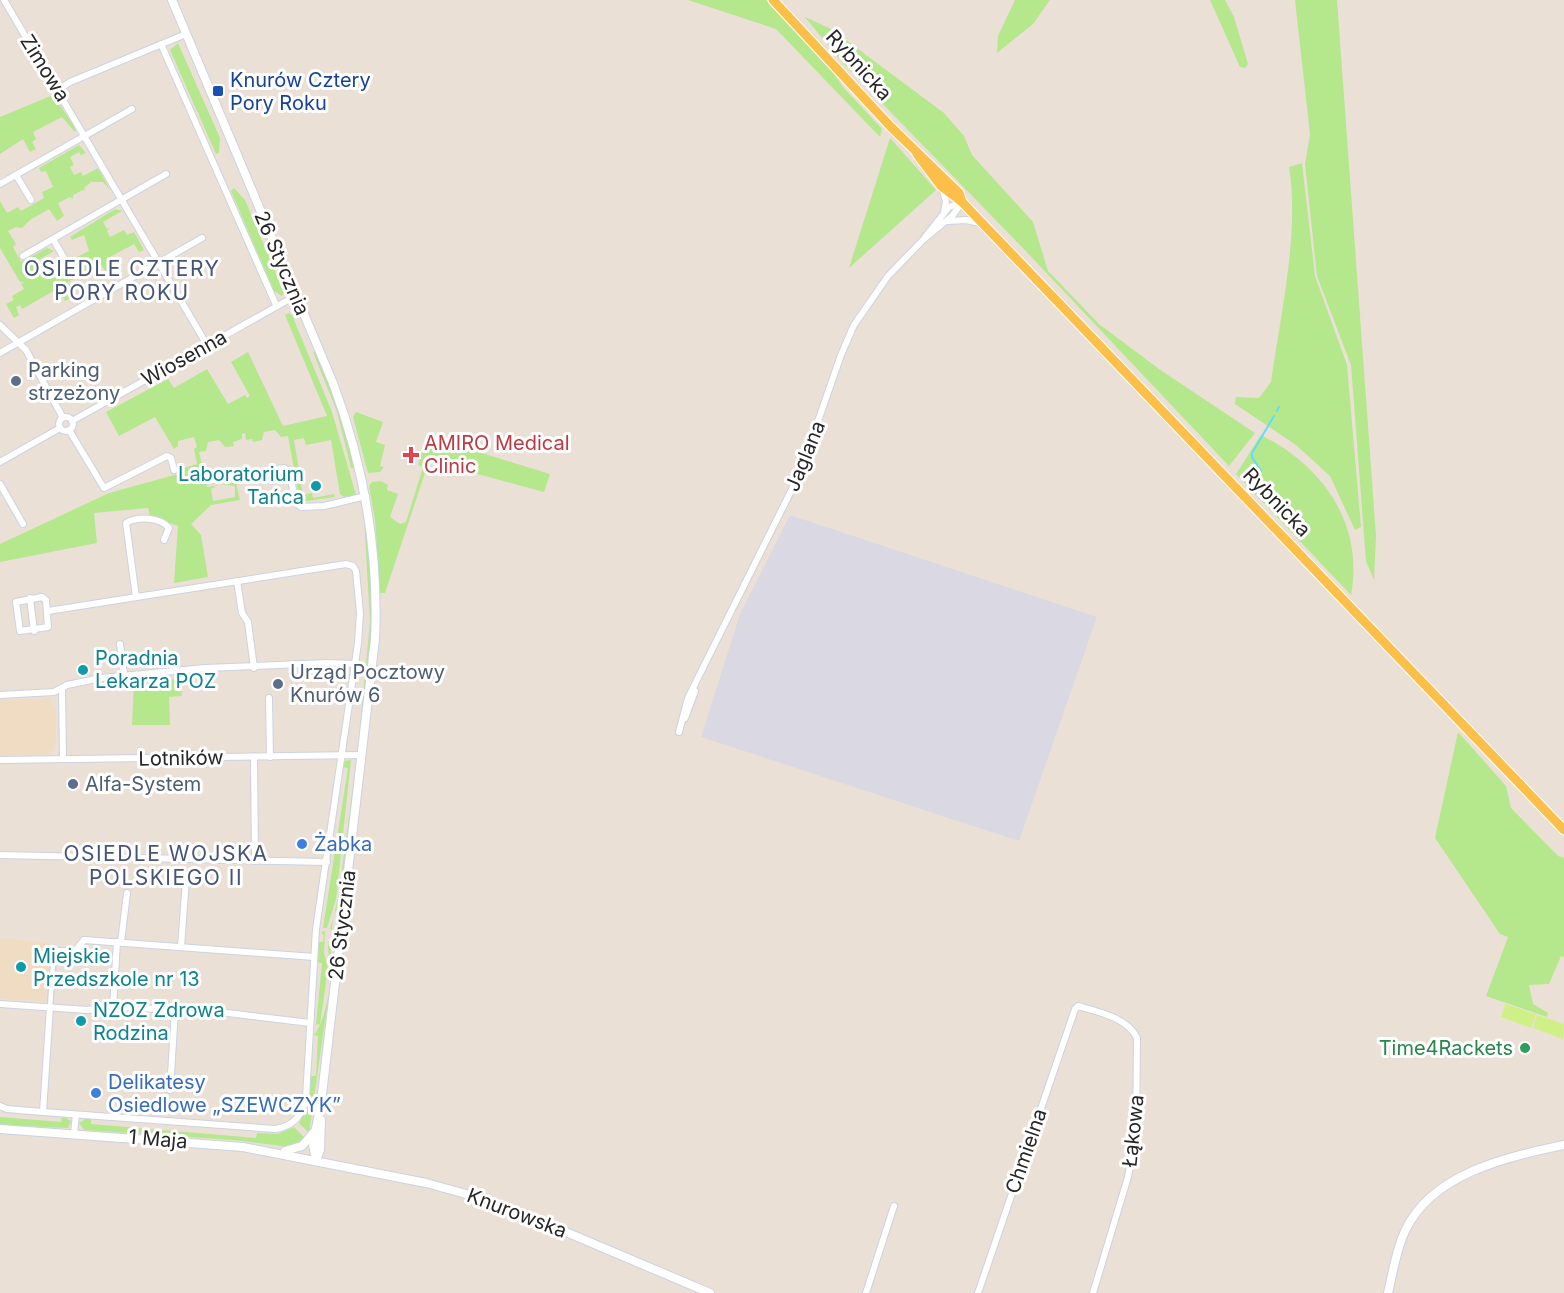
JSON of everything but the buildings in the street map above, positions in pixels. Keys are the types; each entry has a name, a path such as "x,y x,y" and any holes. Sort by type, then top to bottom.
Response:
{"main road":[{"name":"Rybnicka","path":"773,0 917,154 951,184 959,193 962,202"},
{"name":"Rybnicka","path":"917,154 941,186 962,202 984,224 1564,830"}],"street":[{"name":"Zimowa","path":"4,0 86,135 207,345"},
{"name":"26 Stycznia","path":"172,0 297,295 347,421 366,496 374,547 376,613 321,1103 315,1131 313,1154 316,1160"},
{"path":"58,90 186,34"},
{"name":"26 Stycznia","path":"161,44 276,305"},
{"path":"0,184 132,109"},
{"path":"23,256 166,174"},
{"path":"16,175 31,200"},
{"path":"941,186 946,202 944,213"},
{"name":"Jaglana","path":"679,732 691,705 697,682 800,473 850,333 878,290 924,240 944,213 954,204 962,202"},
{"name":"Jaglana","path":"924,240 948,221 962,202"},
{"path":"948,221 966,219 984,224"},
{"path":"0,353 202,238"},
{"path":"53,239 68,265"},
{"name":"Wiosenna","path":"72,421 297,295"},
{"path":"0,325 27,352 63,418 72,421 69,430"},
{"path":"60,428 59,423 63,418"},
{"path":"0,462 60,428 69,430 104,488 167,456 171,457 174,470"},
{"path":"207,481 284,468 290,472 295,502 301,507 324,506 366,496"},
{"path":"0,484 23,524"},
{"path":"136,597 126,523 149,518 166,524 169,528 164,540"},
{"path":"0,1106 7,1109 76,1115 284,1128 299,1117 306,1102 314,957 355,664 359,607 356,572 351,565 48,611"},
{"path":"237,581 242,613 248,622 254,668"},
{"path":"44,597 48,611 48,627 34,631 20,631 16,602 44,597"},
{"path":"30,598 34,631"},
{"path":"120,644 124,675"},
{"path":"0,695 54,692 67,685 124,675 220,667 254,668 314,663 355,664"},
{"path":"62,688 63,759"},
{"path":"270,698 270,757"},
{"name":"Lotników","path":"0,760 361,755"},
{"path":"254,757 255,861"},
{"path":"0,855 327,862"},
{"path":"182,947 186,879"},
{"path":"113,1007 119,942 127,892"},
{"path":"43,1112 54,951 75,951 82,940 314,957"},
{"path":"0,1004 93,1011 113,1007 262,1015 285,1021 310,1023"},
{"name":"Łąkowa","path":"1075,1010 1080,1006 1124,1023 1132,1028 1137,1038 1136,1132 1128,1177 1094,1293"},
{"path":"170,1090 175,1010"},
{"name":"Chmielna","path":"978,1293 1075,1010"},
{"name":"26 Stycznia","path":"316,1160 321,1144 321,1103"},
{"path":"74,1133 76,1115"},
{"name":"1 Maja","path":"0,1129 216,1144 316,1160"},
{"path":"271,1152 295,1149 305,1143 315,1131"},
{"path":"321,1144 327,1156 351,1167"},
{"path":"1388,1293 1405,1231 1416,1211 1432,1194 1463,1175 1564,1145"},
{"name":"Knurowska","path":"316,1160 484,1198 710,1293"},
{"path":"866,1293 894,1206"}],"shaded area":[{"path":"790,515 1097,617 1019,841 701,737 740,614"},
{"path":"50,698 51,705 56,709 56,743 50,754 0,755 0,700"},
{"path":"0,938 50,943 46,1001 0,999"}],"green space":[{"path":"688,0 766,0 825,61 843,87 882,129 880,137 776,29"},
{"path":"1015,0 1050,0 1033,24 997,53 998,36"},
{"path":"1210,0 1225,0 1234,17 1248,64 1245,68 1240,67"},
{"path":"1295,0 1337,0 1376,536 1374,580 1366,561 1351,365 1317,276 1305,164 1310,134"},
{"path":"805,17 831,29 944,113 964,136 972,155 1033,222 1048,271 1099,324 1159,369 1255,433 1229,466 1020,245 841,61"},
{"path":"178,43 220,138 219,153 216,154 170,50"},
{"path":"53,95 76,129 75,132 62,117 33,132 36,139 32,142 36,149 30,152 23,139 0,154 0,117"},
{"path":"890,138 936,190 849,268"},
{"path":"79,145 86,153 81,155 79,152 70,157 74,165 70,167 74,175 81,172 83,176 98,168 110,190 103,182 91,182 84,188 86,191 83,190 73,195 73,199 70,197 58,203 64,216 57,221 49,209 30,220 22,228 16,227 8,231 16,244 13,247 21,262 47,248 54,251 35,262 46,274 59,264 65,270 74,266 71,260 89,251 84,235 72,240 70,237 115,209 122,211 103,222 107,229 110,228 107,231 110,237 124,230 127,235 134,232 144,250 139,252 134,244 106,259 111,269 106,272 101,265 99,266 100,272 97,266 68,282 72,289 66,292 70,298 65,301 57,289 22,309 20,305 16,307 19,315 14,318 6,304 14,300 12,296 24,289 21,284 24,282 20,282 0,248 0,201 7,213 18,207 21,211 44,198 42,192 53,187 46,171 41,172 39,168"},
{"path":"1302,163 1315,276 1347,365 1361,527 1355,530 1330,476 1296,445 1235,404 1236,397 1259,398 1271,382 1291,246 1292,192 1289,167"},
{"path":"234,188 245,200 284,292 282,296 274,291 231,191"},
{"path":"289,313 292,315 332,412 356,495 344,497 340,494 331,440 306,445 304,438 294,440 303,495 312,493 313,498 334,494 335,497 300,502 288,436 281,437 275,430 264,432 262,440 253,442 252,439 246,440 245,433 242,434 242,439 233,442 234,446 225,447 219,440 208,442 206,451 199,452 207,487 218,485 211,489 213,501 235,497 235,486 222,484 236,482 240,500 211,505 191,524 201,535 208,577 174,583 178,526 150,516 148,508 94,513 97,543 0,562 0,544 109,493 178,474 177,470 197,464 194,449 197,447 194,437 178,441 178,446 174,449 155,417 119,436 106,412 168,379 174,388 207,369 228,404 245,395 247,398 250,396 231,362 248,352 283,426 327,416 285,315"},
{"path":"313,352 317,353 340,410 356,468 351,468 337,412"},
{"path":"356,412 383,422 376,442 385,445 380,466 384,467 380,472 368,473 353,417"},
{"path":"1261,435 1303,463 1334,500 1345,521 1351,544 1353,569 1351,595 1236,474"},
{"path":"427,436 550,474 544,492 429,461 385,593 380,593 375,520 369,486 372,482 381,481 388,485 387,490 398,494 390,517 400,524 406,522 423,467 418,465"},
{"path":"363,499 369,540 372,624 358,747 370,622"},
{"path":"180,679 182,696 169,697 170,725 132,725 134,682"},
{"path":"1458,732 1506,786 1511,808 1558,856 1564,858 1564,957 1561,956 1549,984 1529,985 1533,1004 1548,1013 1547,1017 1486,996 1508,937 1500,934 1435,838"},
{"path":"351,760 336,899 327,928 323,928 348,768 343,767 345,761"},
{"path":"356,764 341,901 334,914 338,899"},
{"path":"325,931 324,953 328,969 320,1024 316,1025 322,963 316,962 318,942 323,942 324,935 321,932"},
{"path":"329,940 333,966 309,1133 299,1123 309,1105 311,1076 316,1076 318,1036 314,1035 322,1021 329,991 331,972"},
{"path":"1505,1004 1536,1014 1531,1028 1501,1017"},
{"path":"1537,1015 1564,1024 1563,1039 1533,1028"},
{"path":"62,1116 71,1121 68,1128 0,1125 0,1117 61,1122"},
{"path":"91,1118 91,1124 256,1138 257,1133 278,1134 294,1127 305,1138 289,1147 234,1140 84,1130 79,1123"}],"waterway":[{"path":"1277,411 1279,407"},
{"path":"1254,483 1261,471 1252,453 1274,416"}],"place":[{"name":"Knurów Cztery Pory Roku","path":"218,91"},
{"name":"Parking strzeżony","path":"16,381"},
{"name":"AMIRO Medical Clinic","path":"411,455"},
{"name":"Laboratorium Tańca","path":"316,486"},
{"name":"Poradnia Lekarza POZ","path":"83,670"},
{"name":"Urząd Pocztowy Knurów 6","path":"278,684"},
{"name":"Alfa-System","path":"73,784"},
{"name":"Żabka","path":"302,844"},
{"name":"Miejskie Przedszkole nr 13","path":"21,967"},
{"name":"NZOZ Zdrowa Rodzina","path":"81,1021"},
{"name":"Time4Rackets","path":"1525,1048"},
{"name":"Delikatesy Osiedlowe „SZEWCZYK”","path":"96,1093"}],"district":[{"name":"OSIEDLE CZTERY PORY ROKU","path":"122,280"},
{"name":"OSIEDLE WOJSKA POLSKIEGO II","path":"166,865"}]}
